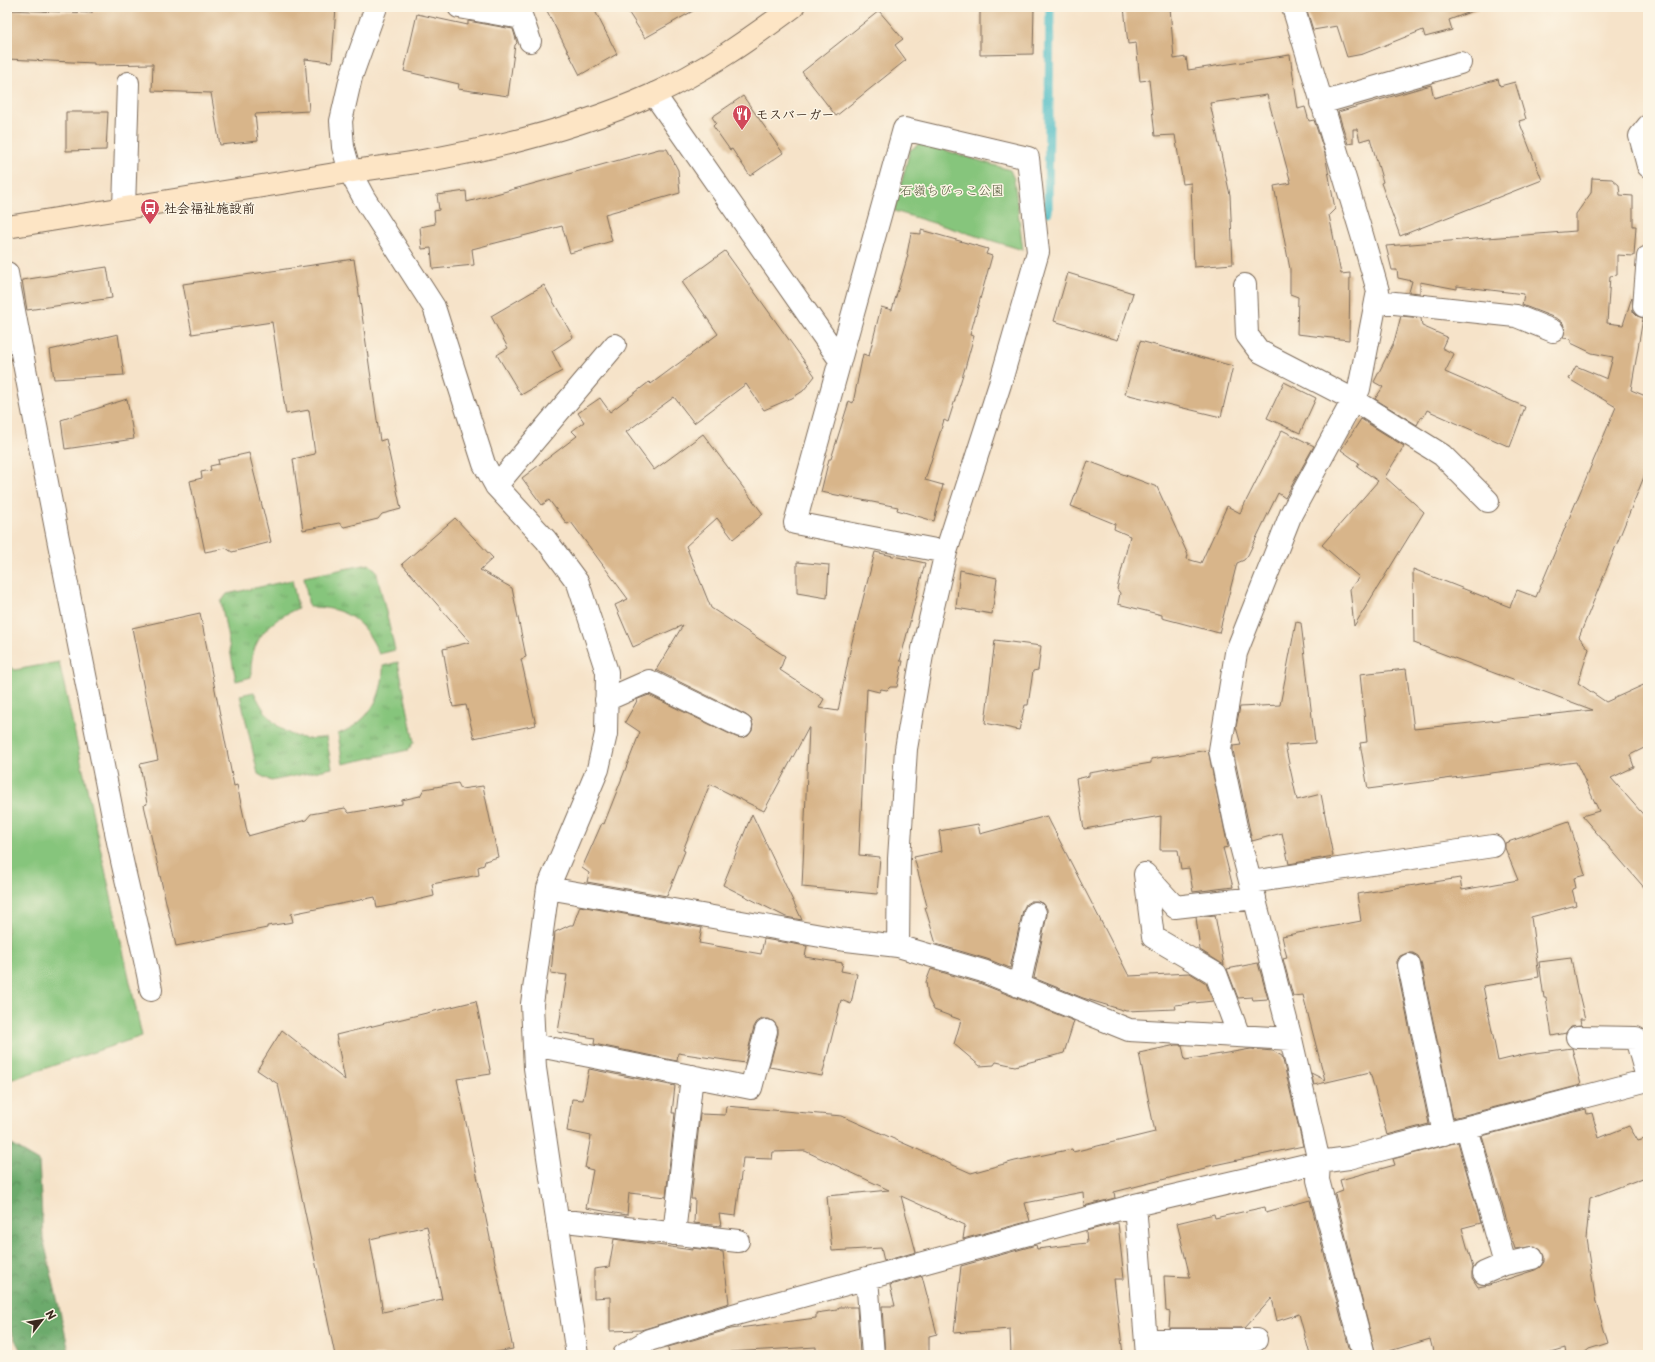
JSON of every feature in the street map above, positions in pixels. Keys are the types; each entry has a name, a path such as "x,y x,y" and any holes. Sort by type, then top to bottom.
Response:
{"street":[{"path":"376,7 351,77 341,120 342,147 350,172 364,198 434,307 484,464 496,486 546,540 578,583 607,672 606,734 598,768 548,888 532,1004 535,1068 577,1355"},
{"path":"459,7 522,18 530,40"},
{"path":"7,227 429,160 540,135 584,122 654,94 708,65 751,38 793,7"},
{"path":"1293,7 1378,291 1359,389 1291,514 1236,653 1220,750 1236,827 1291,1039 1319,1162 1318,1180 1364,1355"},
{"path":"1321,102 1460,63"},
{"path":"124,208 128,82"},
{"path":"654,94 840,360"},
{"path":"1648,126 1640,136 1648,166"},
{"path":"898,946 899,859 906,749 923,648 946,552 1000,384 1038,252 1028,158 904,128 796,523 946,552"},
{"path":"1644,306 1648,257"},
{"path":"7,273 37,438 61,549 123,868 147,967 151,990"},
{"path":"1245,285 1247,335 1259,351 1354,400 1442,455 1488,501"},
{"path":"1376,301 1516,316 1553,331"},
{"path":"496,486 615,345"},
{"path":"606,700 649,681 741,726"},
{"path":"1239,1036 1216,974 1153,937 1145,874 1175,907 1253,890 1493,846"},
{"path":"548,888 838,939 898,946 983,971 1129,1030 1291,1039"},
{"path":"1019,986 1035,913"},
{"path":"1409,965 1444,1134"},
{"path":"534,1045 751,1088 766,1031"},
{"path":"624,1355 649,1340 740,1312 1135,1205 1319,1162 1349,1158 1648,1080 1636,1038 1577,1037"},
{"path":"674,1234 692,1076"},
{"path":"1467,1128 1505,1264"},
{"path":"1135,1205 1147,1347 1256,1340"},
{"path":"557,1220 738,1241"},
{"path":"1484,1273 1505,1264 1532,1258"},
{"path":"867,1278 873,1355"}],"green space":[{"name":"石嶺ちびっこ公園","path":"921,143 1010,170 1014,179 1023,250 894,211 910,150"},
{"path":"369,564 376,570 395,650 379,654 367,632 352,618 333,610 309,607 304,577"},
{"path":"292,580 298,608 277,620 262,634 253,653 251,677 236,681 221,602 227,594"},
{"path":"59,662 142,1036 7,1081 7,665 15,670"},
{"path":"398,662 414,742 408,750 343,764 338,734 349,729 366,716 372,708 381,688 383,666"},
{"path":"254,692 266,713 281,729 301,738 313,739 326,737 332,768 271,781 258,774 240,695"},
{"path":"7,1142 39,1161 43,1237 70,1355 23,1355 7,1324"}],"building":[{"path":"92,7 336,7 332,62 305,59 309,111 255,114 258,141 220,145 211,93 152,91 153,64 94,65 94,63 7,59 7,10 92,13"},
{"path":"545,7 593,7 617,54 580,75"},
{"path":"625,7 700,7 645,38"},
{"path":"980,7 1034,7 1033,54 980,55"},
{"path":"1124,7 1170,7 1174,59 1186,57 1188,70 1290,55 1298,109 1305,107 1309,121 1314,120 1325,154 1335,209 1329,215 1341,274 1350,273 1349,340 1297,334 1298,297 1290,294 1290,269 1274,186 1291,183 1267,95 1210,103 1230,195 1233,264 1194,267 1191,183 1183,184 1175,135 1155,136 1149,80 1140,81 1136,43 1128,44"},
{"path":"1306,7 1478,7 1478,9 1449,20 1452,30 1425,37 1423,30 1363,54 1347,57 1337,26 1313,30"},
{"path":"879,11 903,39 895,45 906,60 836,116 802,72"},
{"path":"417,14 468,25 468,21 513,29 517,43 515,45 508,96 458,89 459,84 404,71"},
{"path":"1498,79 1500,86 1515,82 1526,119 1519,121 1542,180 1400,236 1381,183 1383,182 1370,138 1360,141 1357,129 1353,129 1353,143 1348,144 1338,112 1431,85 1434,98"},
{"name":"モスバーガー","path":"743,96 783,153 750,176 732,149 730,150 713,126 716,123 712,117"},
{"path":"66,112 108,112 106,150 66,151"},
{"path":"659,149 667,149 678,170 680,193 605,214 612,241 570,253 562,226 472,249 474,265 433,269 431,248 422,249 420,227 435,224 434,211 439,210 437,195 466,191 467,202"},
{"path":"1592,178 1612,179 1619,185 1620,195 1633,196 1633,226 1636,226 1634,256 1617,255 1617,275 1610,276 1607,323 1623,325 1632,297 1633,312 1637,316 1643,318 1631,390 1648,397 1648,467 1579,637 1589,649 1578,683 1606,702 1648,683 1648,746 1630,755 1634,767 1611,778 1648,820 1648,892 1582,816 1599,811 1576,762 1368,789 1360,743 1367,742 1360,674 1406,669 1414,729 1593,710 1414,643 1413,569 1510,607 1517,590 1536,597 1616,407 1569,379 1576,366 1607,379 1613,357 1592,353 1571,343 1571,339 1563,338 1565,330 1563,323 1558,319 1522,305 1524,294 1457,286 1457,289 1420,282 1420,293 1409,292 1412,281 1398,278 1397,270 1392,270 1386,246 1576,231 1576,214 1591,193"},
{"path":"921,230 988,249 986,254 992,256 970,335 974,336 965,368 948,422 944,420 925,480 943,485 934,521 897,510 898,507 821,492 829,459 831,459 849,401 853,403 863,354 869,356 881,307 892,310 908,255 911,233 921,234"},
{"path":"725,251 815,376 803,391 792,398 764,410 746,384 694,423 674,397 626,432 654,470 703,434 763,514 733,539 717,518 686,546 711,608 785,656 780,670 824,699 819,708 838,711 851,646 875,552 925,563 900,661 903,661 897,687 890,687 887,690 881,689 879,692 867,689 859,855 880,857 877,894 802,887 809,727 764,811 710,784 683,850 685,851 667,896 587,882 589,873 582,868 602,823 604,824 640,732 625,722 638,699 649,695 736,737 742,738 748,736 752,731 753,725 751,719 746,715 656,670 683,625 633,647 615,605 628,599 571,522 567,524 549,500 542,505 522,478 577,436 572,431 584,422 578,413 600,398 610,412 649,382 651,384 718,334 682,282"},
{"path":"354,259 380,441 386,439 401,509 382,514 378,519 344,527 339,523 303,530 293,459 315,454 309,410 286,414 272,322 192,334 183,284"},
{"path":"107,267 112,298 27,310 22,280"},
{"path":"1068,273 1133,293 1118,340 1054,321"},
{"path":"544,285 573,337 552,351 562,371 521,395 497,355 508,348 491,316"},
{"path":"1401,316 1421,318 1422,326 1447,337 1442,348 1454,354 1445,372 1525,407 1510,447 1427,410 1417,425 1375,399 1383,387 1374,382 1394,342"},
{"path":"118,334 124,375 54,379 50,350"},
{"path":"1140,341 1233,366 1221,417 1125,394"},
{"path":"1284,382 1316,398 1300,433 1267,418"},
{"path":"127,399 134,439 65,449 61,420"},
{"path":"1361,419 1404,446 1385,477 1424,512 1354,626 1350,589 1359,577 1322,545 1378,481 1357,466 1359,463 1341,450"},
{"path":"1282,430 1314,446 1285,498 1278,493 1248,555 1244,560 1237,563 1219,633 1162,618 1162,615 1118,604 1120,593 1117,589 1130,536 1114,529 1115,524 1071,506 1088,461 1157,487 1188,555 1187,559 1201,563 1227,506 1240,513"},
{"path":"249,453 271,542 232,552 226,548 205,552 190,481 202,478 201,472 211,470 210,466 219,464 218,460"},
{"path":"455,518 493,558 480,570 512,588 526,657 521,659 536,725 474,738 466,705 453,707 443,649 470,642 402,564"},
{"path":"797,562 829,565 827,598 797,593"},
{"path":"960,570 997,578 992,614 956,608"},
{"path":"200,613 234,786 237,785 248,836 306,820 311,814 345,808 349,813 402,804 402,800 420,796 424,789 458,783 461,789 483,786 498,857 485,861 484,865 478,867 479,875 432,884 434,896 377,908 375,897 291,914 293,922 267,926 267,928 176,946 144,805 147,804 140,764 158,760 132,628"},
{"path":"1296,622 1301,623 1315,743 1285,745 1297,800 1321,794 1333,856 1289,864 1282,833 1252,841 1233,746 1241,745 1236,727 1240,707 1280,705"},
{"path":"995,640 1041,646 1038,670 1033,671 1028,705 1025,705 1019,730 985,723"},
{"path":"1208,750 1228,847 1223,848 1233,887 1193,892 1189,868 1181,869 1178,850 1160,850 1161,816 1084,829 1076,779 1089,776 1089,773 1151,763 1151,759"},
{"path":"752,814 802,920 786,917 723,885"},
{"path":"1047,816 1129,976 1190,973 1206,983 1213,1001 1175,1005 1176,1009 1126,1011 1083,998 1034,978 1047,915 1047,909 1044,904 1037,901 1031,901 1026,904 1023,910 1010,968 987,959 936,944 925,907 927,906 914,857 942,851 939,831 978,824 980,834"},
{"path":"1569,821 1585,875 1574,878 1576,888 1572,889 1576,905 1531,917 1539,977 1483,986 1498,1061 1527,1054 1572,1048 1581,1085 1453,1118 1421,962 1418,956 1413,953 1407,953 1400,956 1397,961 1397,968 1429,1124 1387,1135 1370,1072 1314,1085 1311,1073 1325,1080 1303,995 1293,996 1283,959 1287,958 1282,936 1361,921 1357,894 1460,878 1462,890 1518,880 1505,848 1505,843"},
{"path":"580,906 702,928 699,943 761,954 764,939 807,946 805,957 843,963 841,971 857,974 851,1004 841,1000 822,1076 769,1067 778,1034 778,1028 774,1022 769,1019 762,1019 757,1022 754,1027 745,1063 678,1053 677,1061 594,1044 595,1038 558,1032 567,975 551,973 555,932 573,925"},
{"path":"1215,915 1224,965 1200,950 1196,917"},
{"path":"1571,958 1578,994 1585,1019 1580,1019 1581,1025 1571,1026 1566,1033 1552,1036 1546,998 1544,998 1539,962"},
{"path":"1258,963 1268,999 1253,1000 1252,997 1238,998 1227,969"},
{"path":"931,969 979,983 1074,1021 1064,1053 1015,1066 996,1062 994,1065 980,1066 954,1044 961,1020 934,1010 928,998 926,982"},
{"path":"476,1001 491,1074 457,1079 513,1349 480,1355 335,1355 278,1084 257,1070 282,1030 345,1080 336,1035","holes":["427,1226 442,1299 383,1312 370,1239"]},
{"path":"1182,1045 1185,1060 1251,1049 1273,1051 1282,1056 1303,1146 1205,1167 1205,1169 1114,1192 1115,1198 1084,1206 1083,1192 1025,1203 1030,1221 963,1239 965,1225 901,1196 916,1252 884,1261 881,1248 832,1251 827,1196 889,1190 805,1151 773,1152 772,1159 743,1158 736,1216 719,1214 721,1226 694,1223 695,1199 691,1199 700,1114 725,1115 726,1106 842,1116 971,1173 1015,1161 1072,1149 1073,1152 1155,1132 1139,1053"},
{"path":"589,1069 675,1086 672,1113 675,1113 666,1197 629,1193 627,1215 586,1208 593,1170 585,1168 591,1136 567,1131 572,1099 583,1100"},
{"path":"1586,1109 1587,1114 1592,1113 1599,1138 1629,1126 1638,1141 1648,1138 1648,1176 1590,1198 1586,1239 1596,1303 1608,1343 1589,1349 1578,1355 1566,1355 1565,1348 1541,1355 1434,1355 1430,1339 1376,1355 1335,1194 1343,1191 1340,1180 1395,1165 1393,1159 1458,1142 1481,1223 1462,1228 1473,1268 1472,1278 1478,1287 1489,1285 1535,1270 1544,1262 1544,1256 1541,1250 1535,1246 1515,1249 1482,1136"},
{"path":"1310,1200 1351,1355 1310,1355 1299,1314 1277,1321 1272,1298 1245,1328 1169,1328 1170,1312 1166,1311 1164,1276 1190,1277 1177,1223 1214,1214 1215,1218 1265,1207 1266,1212"},
{"path":"1118,1223 1124,1279 1114,1279 1123,1355 1011,1355 1010,1329 954,1333 961,1266 1036,1245 1037,1249 1087,1243 1086,1231"},
{"path":"614,1239 692,1250 692,1248 723,1252 729,1303 641,1330 610,1331 610,1297 594,1298 594,1269 609,1267"},
{"path":"922,1276 937,1334 929,1336 929,1355 885,1355 882,1306 895,1306 890,1285"},
{"path":"839,1307 857,1307 860,1355 816,1355 816,1347 730,1352 729,1355 669,1355 668,1347 731,1329 816,1318 816,1313 837,1310"},
{"path":"1166,1352 1234,1352 1234,1355 1166,1355"}],"waterway":[{"path":"1048,212 1050,7"}],"place":[{"name":"モスバーガー","path":"742,131"},
{"name":"社会福祉施設前","path":"150,225"}]}
